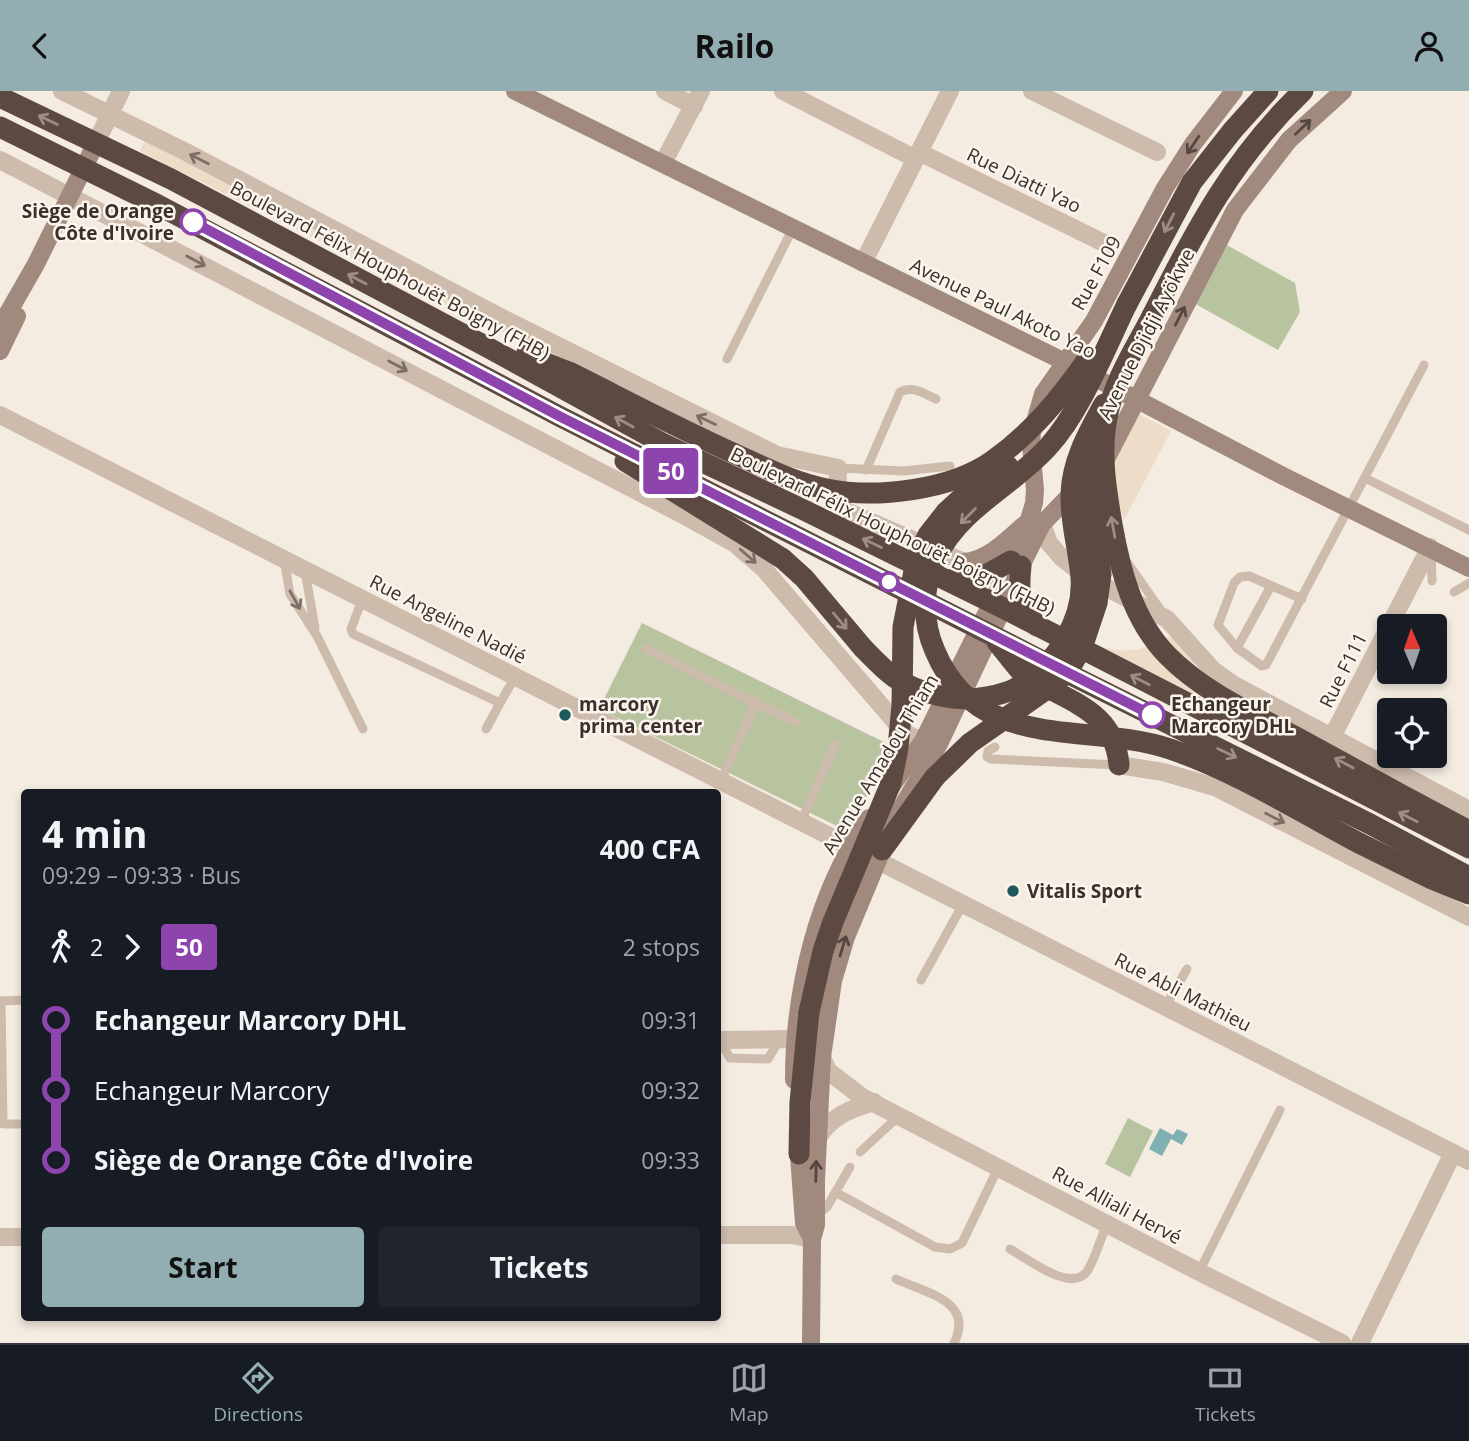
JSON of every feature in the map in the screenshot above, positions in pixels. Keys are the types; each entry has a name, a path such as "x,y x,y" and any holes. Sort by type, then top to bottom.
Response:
{"highway":[{"path":"1268,91 1192,182 1070,418 1042,454 964,519 948,538 935,560 927,590 925,618 930,640 947,677 969,701 988,714 1009,723 1168,749 1215,767 1432,880 1469,894"},
{"path":"1303,91 1252,146 1214,199 1119,378 1107,417 1104,439 1106,484 1115,539 1135,608 1167,655 1216,694 1469,831"},
{"name":"Boulevard Félix Houphouët Boigny (FHB)","path":"0,97 172,179 662,443 998,606 1469,848"},
{"path":"0,127 312,284 559,416 1370,824 1469,877"},
{"path":"418,311 571,373 803,484 842,491 897,491 936,485 964,476 990,463 1020,440 1060,397 1127,304"},
{"path":"559,416 654,480 783,559 804,578 863,648 894,677 916,688 958,698 977,699 1002,694 1022,685 1051,660 1074,623 1082,580 1071,495 1073,472 1092,425 1152,316"},
{"path":"799,1154 800,1102 809,1012 833,922 891,783 898,748 902,705 903,627 916,561 934,528 962,496 1031,451 1070,418"},
{"path":"880,855 935,777 970,743 1057,682 1073,663 1083,645 1097,603 1101,574 1088,495 1092,425"},
{"path":"946,580 969,570 992,572 1016,563 1018,593 1024,609 1038,627"},
{"path":"985,632 1026,677 1090,711 1102,722 1113,736 1118,749 1119,765"}],"street":[{"path":"62,91 110,113 504,319 777,455 838,468 838,497 840,505 846,511 969,570 998,606"},
{"path":"0,327 36,264 121,91"},
{"name":"Avenue Paul Akoto Yao","path":"515,91 1066,362 1283,476 1469,568"},
{"path":"663,163 698,98 665,91"},
{"name":"Rue Diatti Yao","path":"783,91 1110,246"},
{"path":"863,263 950,91"},
{"path":"1032,91 1157,152"},
{"name":"Rue F109","path":"1036,522 1031,445 1043,394 1094,321 1193,144 1234,91"},
{"name":"Avenue Djidji Ayökwe","path":"998,606 1036,522 1059,505 1105,461 1235,210 1289,141 1343,91"},
{"path":"0,160 734,543 764,569 903,731 931,743"},
{"path":"0,351 29,294 36,264"},
{"path":"1094,321 1102,341 1112,350 1125,354 1163,349"},
{"path":"1043,394 1073,389 1108,406 1122,426"},
{"name":"Rue Angeline Nadié","path":"0,415 801,822 851,847 880,855"},
{"path":"969,570 976,561 1036,522 1049,543 1079,572 1167,619 1213,670 1224,678 1331,739 1469,810"},
{"name":"Rue F111","path":"1331,739 1430,547"},
{"name":"Avenue Amadou Thiam","path":"811,1343 812,1239 817,1215 817,1139 822,1058 833,981 857,905 931,743 998,606"},
{"name":"Avenue Amadou Thiam","path":"812,1239 804,1223 788,1039 806,968 831,891 851,847 931,743"},
{"path":"1119,765 1163,772 1215,787 1469,917"},
{"name":"Rue Abli Mathieu","path":"880,855 963,904 1461,1157"},
{"path":"721,1040 788,1039"},
{"name":"Rue Alliali Hervé","path":"822,1058 828,1071 862,1097 1342,1343"},
{"path":"817,1139 835,1117 848,1109 874,1102"},
{"path":"1360,1343 1461,1157"},
{"path":"721,1235 792,1235 812,1239"},
{"path":"0,1237 21,1237"}],"lane":[{"path":"727,359 793,228"},
{"path":"1302,599 1249,576 1240,576 1234,583 1218,625 1237,649 1262,666 1266,665 1302,599 1424,366"},
{"path":"866,470 900,392 915,389 936,399"},
{"path":"838,468 903,471 950,466"},
{"path":"1365,478 1469,530"},
{"path":"1430,547 1432,581"},
{"path":"284,559 290,594 317,636 363,729"},
{"path":"1127,562 1167,619"},
{"path":"305,571 317,636"},
{"path":"1454,592 1469,583"},
{"path":"1237,649 1271,586"},
{"path":"362,600 351,629 353,634 500,703"},
{"path":"646,649 796,722"},
{"path":"486,729 515,677"},
{"path":"721,781 756,702"},
{"path":"801,822 835,745"},
{"path":"995,747 988,751 987,757 1119,765"},
{"path":"831,891 857,905"},
{"path":"921,980 963,904"},
{"path":"1166,1007 1187,969"},
{"path":"21,999 1,1001 2,1124 21,1124"},
{"path":"1199,1272 1280,1110"},
{"path":"860,1152 900,1115"},
{"path":"837,1193 935,1247 950,1249 962,1243 999,1166"},
{"path":"817,1215 837,1193 850,1167"},
{"path":"1010,1249 1065,1280 1077,1280 1087,1273 1107,1223"},
{"path":"896,1279 953,1305 958,1314 960,1330 954,1343"}],"green space":[{"path":"1225,244 1295,283 1300,312 1278,350 1192,302"},
{"path":"642,623 892,746 849,832 599,709"},
{"path":"1128,1118 1153,1131 1130,1177 1105,1164"}],"shaded area":[{"path":"145,141 572,360 570,364 456,310 140,151"},
{"path":"1137,413 1171,431 1124,520 1111,470"},
{"path":"1173,636 1210,681 1198,702 1093,646 1124,651 1140,649"}],"water":[{"path":"1160,1128 1173,1135 1177,1129 1188,1134 1182,1145 1171,1139 1162,1156 1149,1149"}],"bus line":[{"name":"50","path":"193,222 559,416 1152,715"}],"place":[{"name":"Siège de Orange Côte d'Ivoire","path":"193,222"},
{"name":"marcory prima center","path":"565,715"},
{"name":"Echangeur Marcory DHL","path":"1152,715"},
{"name":"Vitalis Sport","path":"1013,891"}]}
